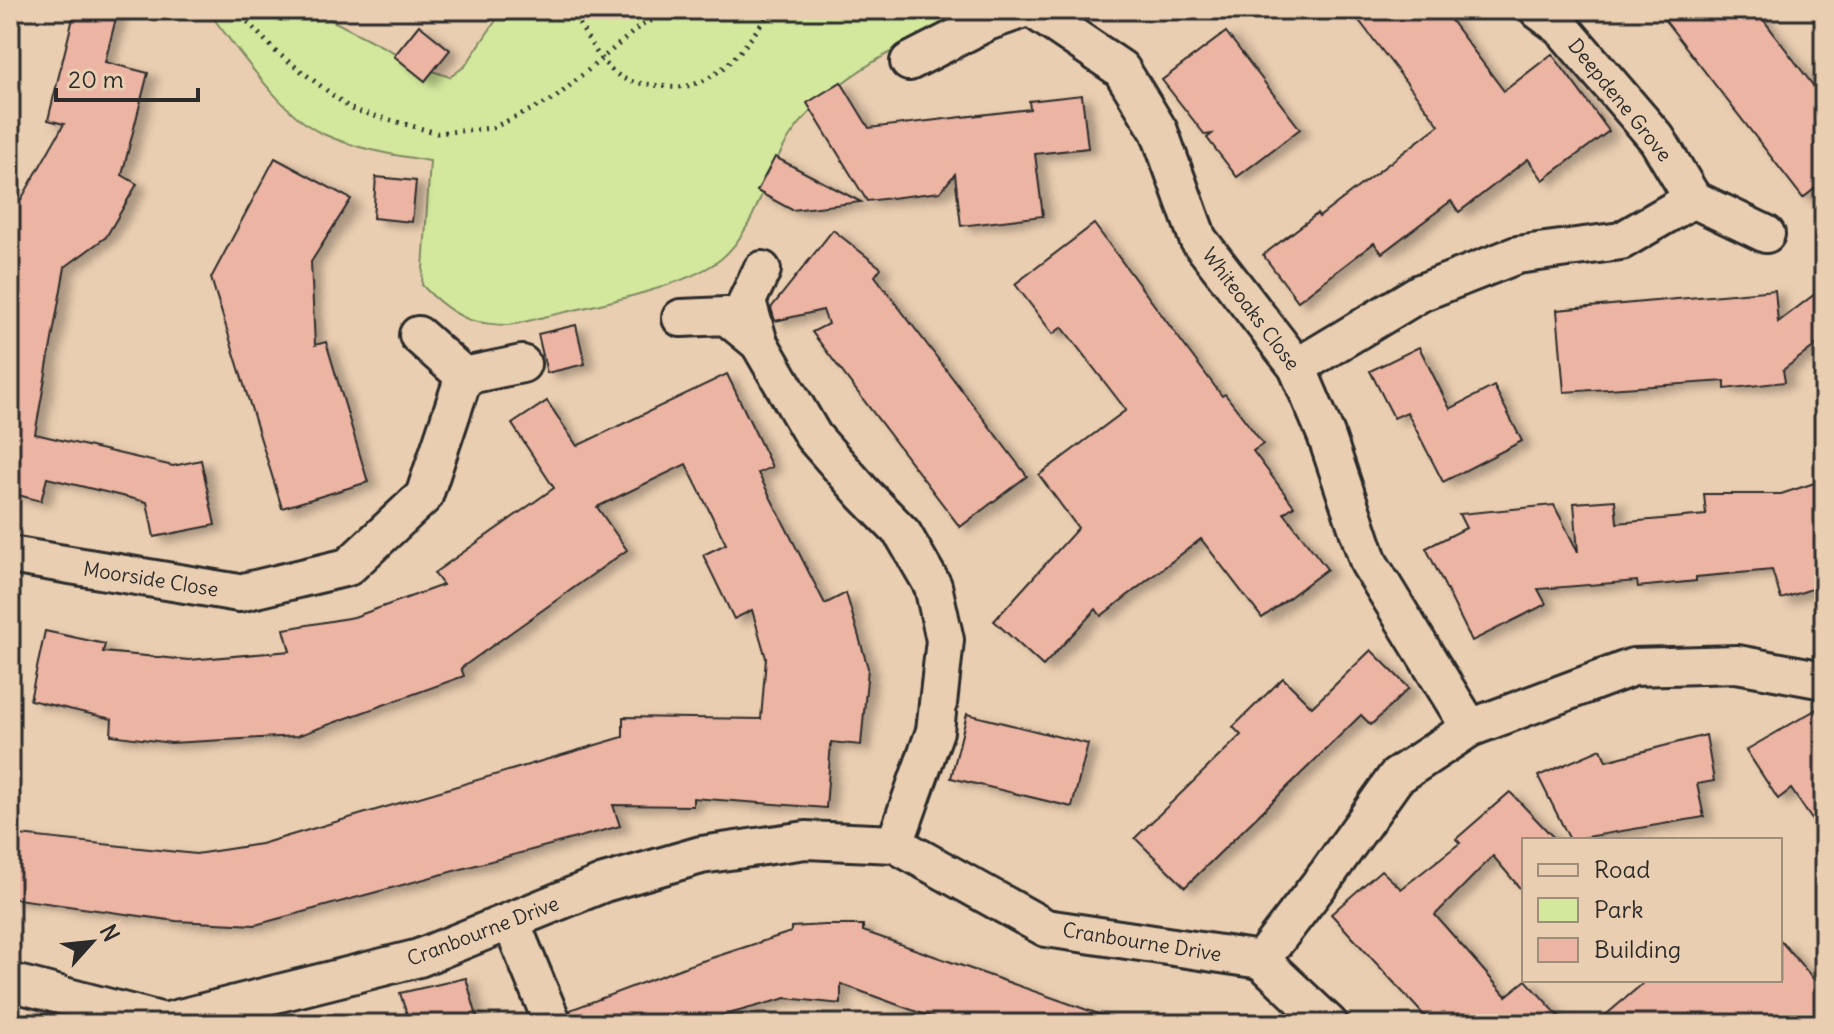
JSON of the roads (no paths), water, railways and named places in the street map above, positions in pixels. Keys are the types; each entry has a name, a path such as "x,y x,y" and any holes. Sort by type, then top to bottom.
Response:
{"street":[{"path":"909,62 987,22 1021,10"},
{"name":"Whiteoaks Close","path":"1034,10 1121,69 1159,131 1198,239 1297,367 1326,435 1369,563 1470,728"},
{"name":"Deepdene Grove","path":"1538,10 1561,27 1657,139 1693,199"},
{"path":"1297,367 1420,293 1517,255 1621,241 1693,199 1766,234"},
{"path":"762,270 747,301 759,343 813,436 903,534 933,586 945,640 935,731 895,844"},
{"path":"681,318 726,316 759,343"},
{"path":"418,335 464,376 522,364"},
{"name":"Moorside Close","path":"10,555 239,593 348,567 424,496 464,376"},
{"path":"1329,1024 1261,960 1396,777 1470,728 1633,667 1737,664 1824,680"},
{"name":"Cranbourne Drive","path":"10,982 164,1023 419,958 604,883 701,855 806,840 895,844 1046,928 1261,960"},
{"path":"511,922 553,1024"}]}
